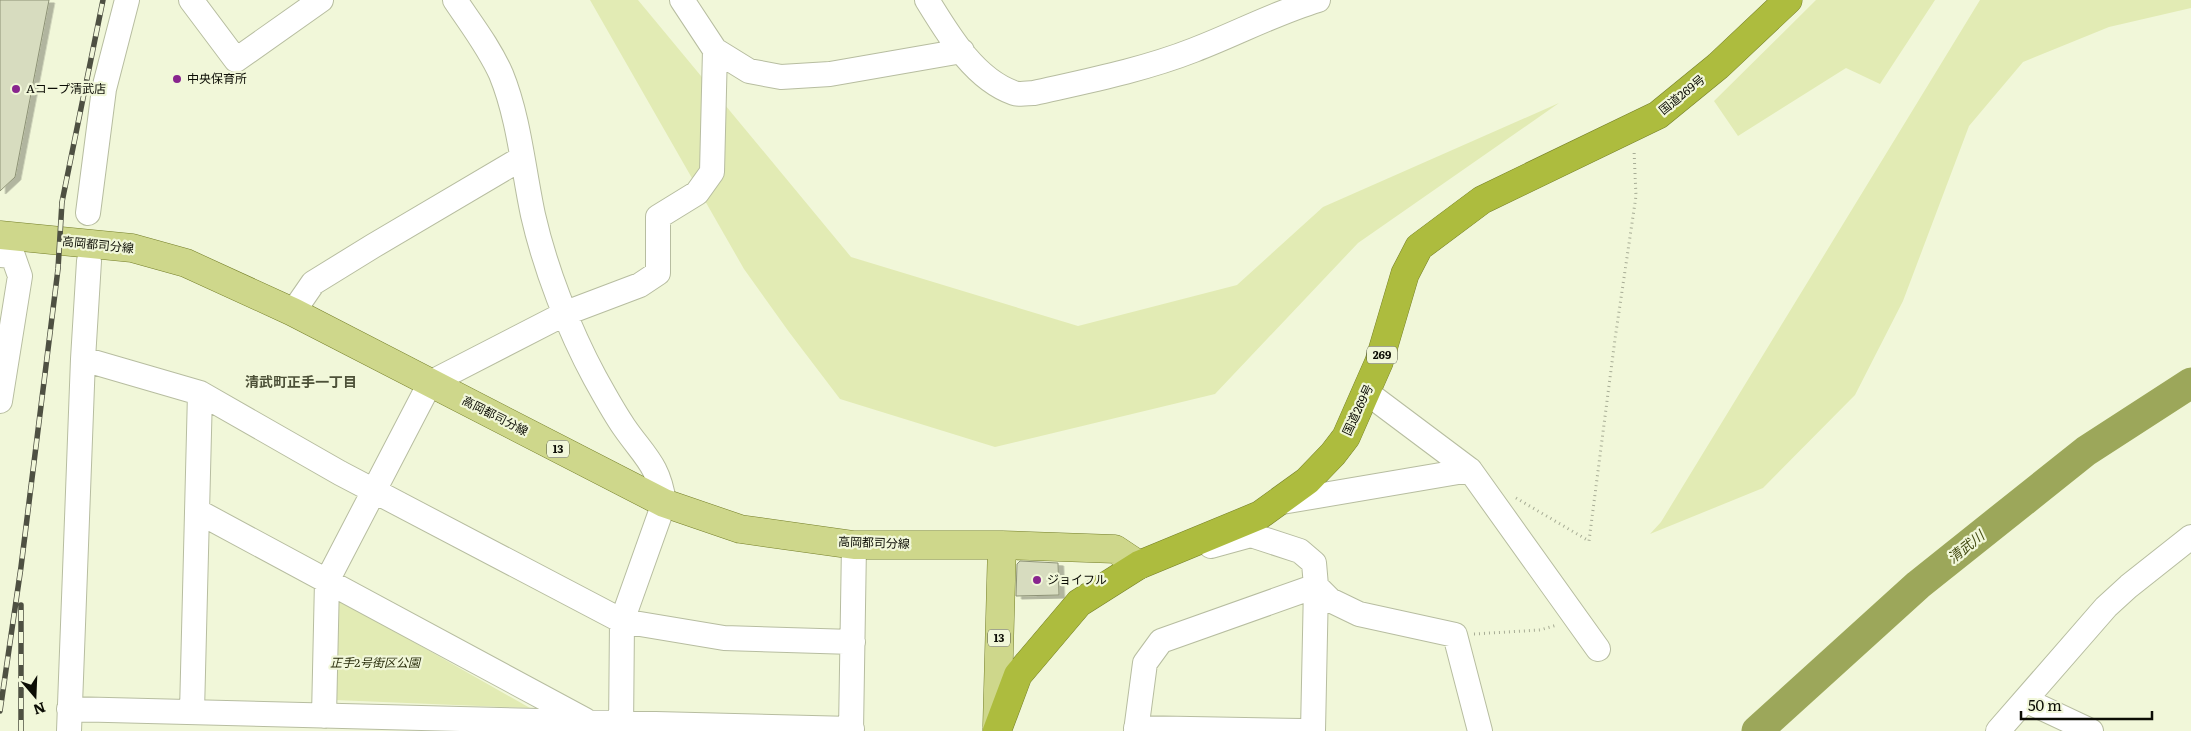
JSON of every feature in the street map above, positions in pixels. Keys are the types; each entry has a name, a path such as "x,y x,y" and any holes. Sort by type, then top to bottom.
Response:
{"highway":[{"name":"国道269号","path":"997,731 1018,675 1079,603 1139,566 1260,515 1307,481 1333,454 1346,437 1379,362 1405,274 1418,247 1482,200 1658,115 1703,78 1788,0"}],"main road":[{"name":"高岡都司分線","path":"0,235 132,248 186,263 293,312 664,503 740,528 854,545 1002,545 1115,549 1139,566"},
{"name":"13","path":"997,731 1002,545"}],"street":[{"path":"88,213 104,89 127,0"},
{"path":"191,0 236,60 321,0"},
{"path":"455,0 485,44 501,75 516,124 534,216 548,270 566,313 594,376 624,426 649,459 661,482 664,503 622,621 621,727"},
{"path":"682,0 715,50 749,71 780,77 830,74 962,51"},
{"path":"927,0 946,31 962,51 995,84 1016,94 1034,93 1154,64 1207,45 1285,10 1318,0"},
{"path":"324,716 328,581 430,382 566,313 640,284 658,273 658,217 697,193 712,172 715,50"},
{"path":"293,312 313,283 522,158"},
{"path":"0,255 14,256 20,276 0,401"},
{"path":"88,261 69,720 192,712 324,716 383,724 590,722 621,727 852,730 854,545"},
{"path":"83,359 200,394 375,491 622,621 724,638 853,642"},
{"path":"1366,392 1470,470 1598,649"},
{"path":"192,712 200,394"},
{"path":"1276,503 1470,470"},
{"path":"197,511 590,722"},
{"path":"1139,566 1251,535 1300,551 1314,563 1316,586 1313,731"},
{"path":"1998,731 2106,607 2129,586 2191,537"},
{"path":"1316,586 1330,600 1359,614 1455,635 1480,731"},
{"path":"1302,731 1136,729 1145,663 1161,641 1316,586"},
{"path":"2025,700 2091,731"}],"path":[{"path":"1513,496 1589,541 1614,339 1636,196 1633,128"},
{"path":"1455,635 1540,630 1577,620"}],"green space":[{"path":"590,0 638,0 851,257 1078,326 1237,285 1323,207 1559,103 1358,243 1215,394 995,447 840,399 744,269"},
{"path":"1816,0 1935,0 1880,84 1846,68 1738,136 1714,101"},
{"path":"1980,0 2191,0 2191,8 2109,27 2023,62 1969,126 1903,301 1855,395 1763,488 1650,534 1661,522"},
{"name":"正手2号街区公園","path":"338,599 530,708 335,700"}],"building":[{"name":"Aコープ清武店","path":"0,0 49,0 15,177 0,191"},
{"name":"ジョイフル","path":"1020,561 1058,563 1059,595 1016,596 1017,564"}],"waterway":[{"name":"清武川","path":"1757,731 1918,585 2086,451 2191,383"}],"railway":[{"path":"0,711 21,567 58,269 62,202 103,0"},
{"path":"21,605 21,731"}],"place":[{"name":"中央保育所","path":"177,79"},
{"name":"Aコープ清武店","path":"16,89"},
{"name":"ジョイフル","path":"1037,580"}],"district":[{"name":"清武町正手一丁目","path":"301,382"}]}
